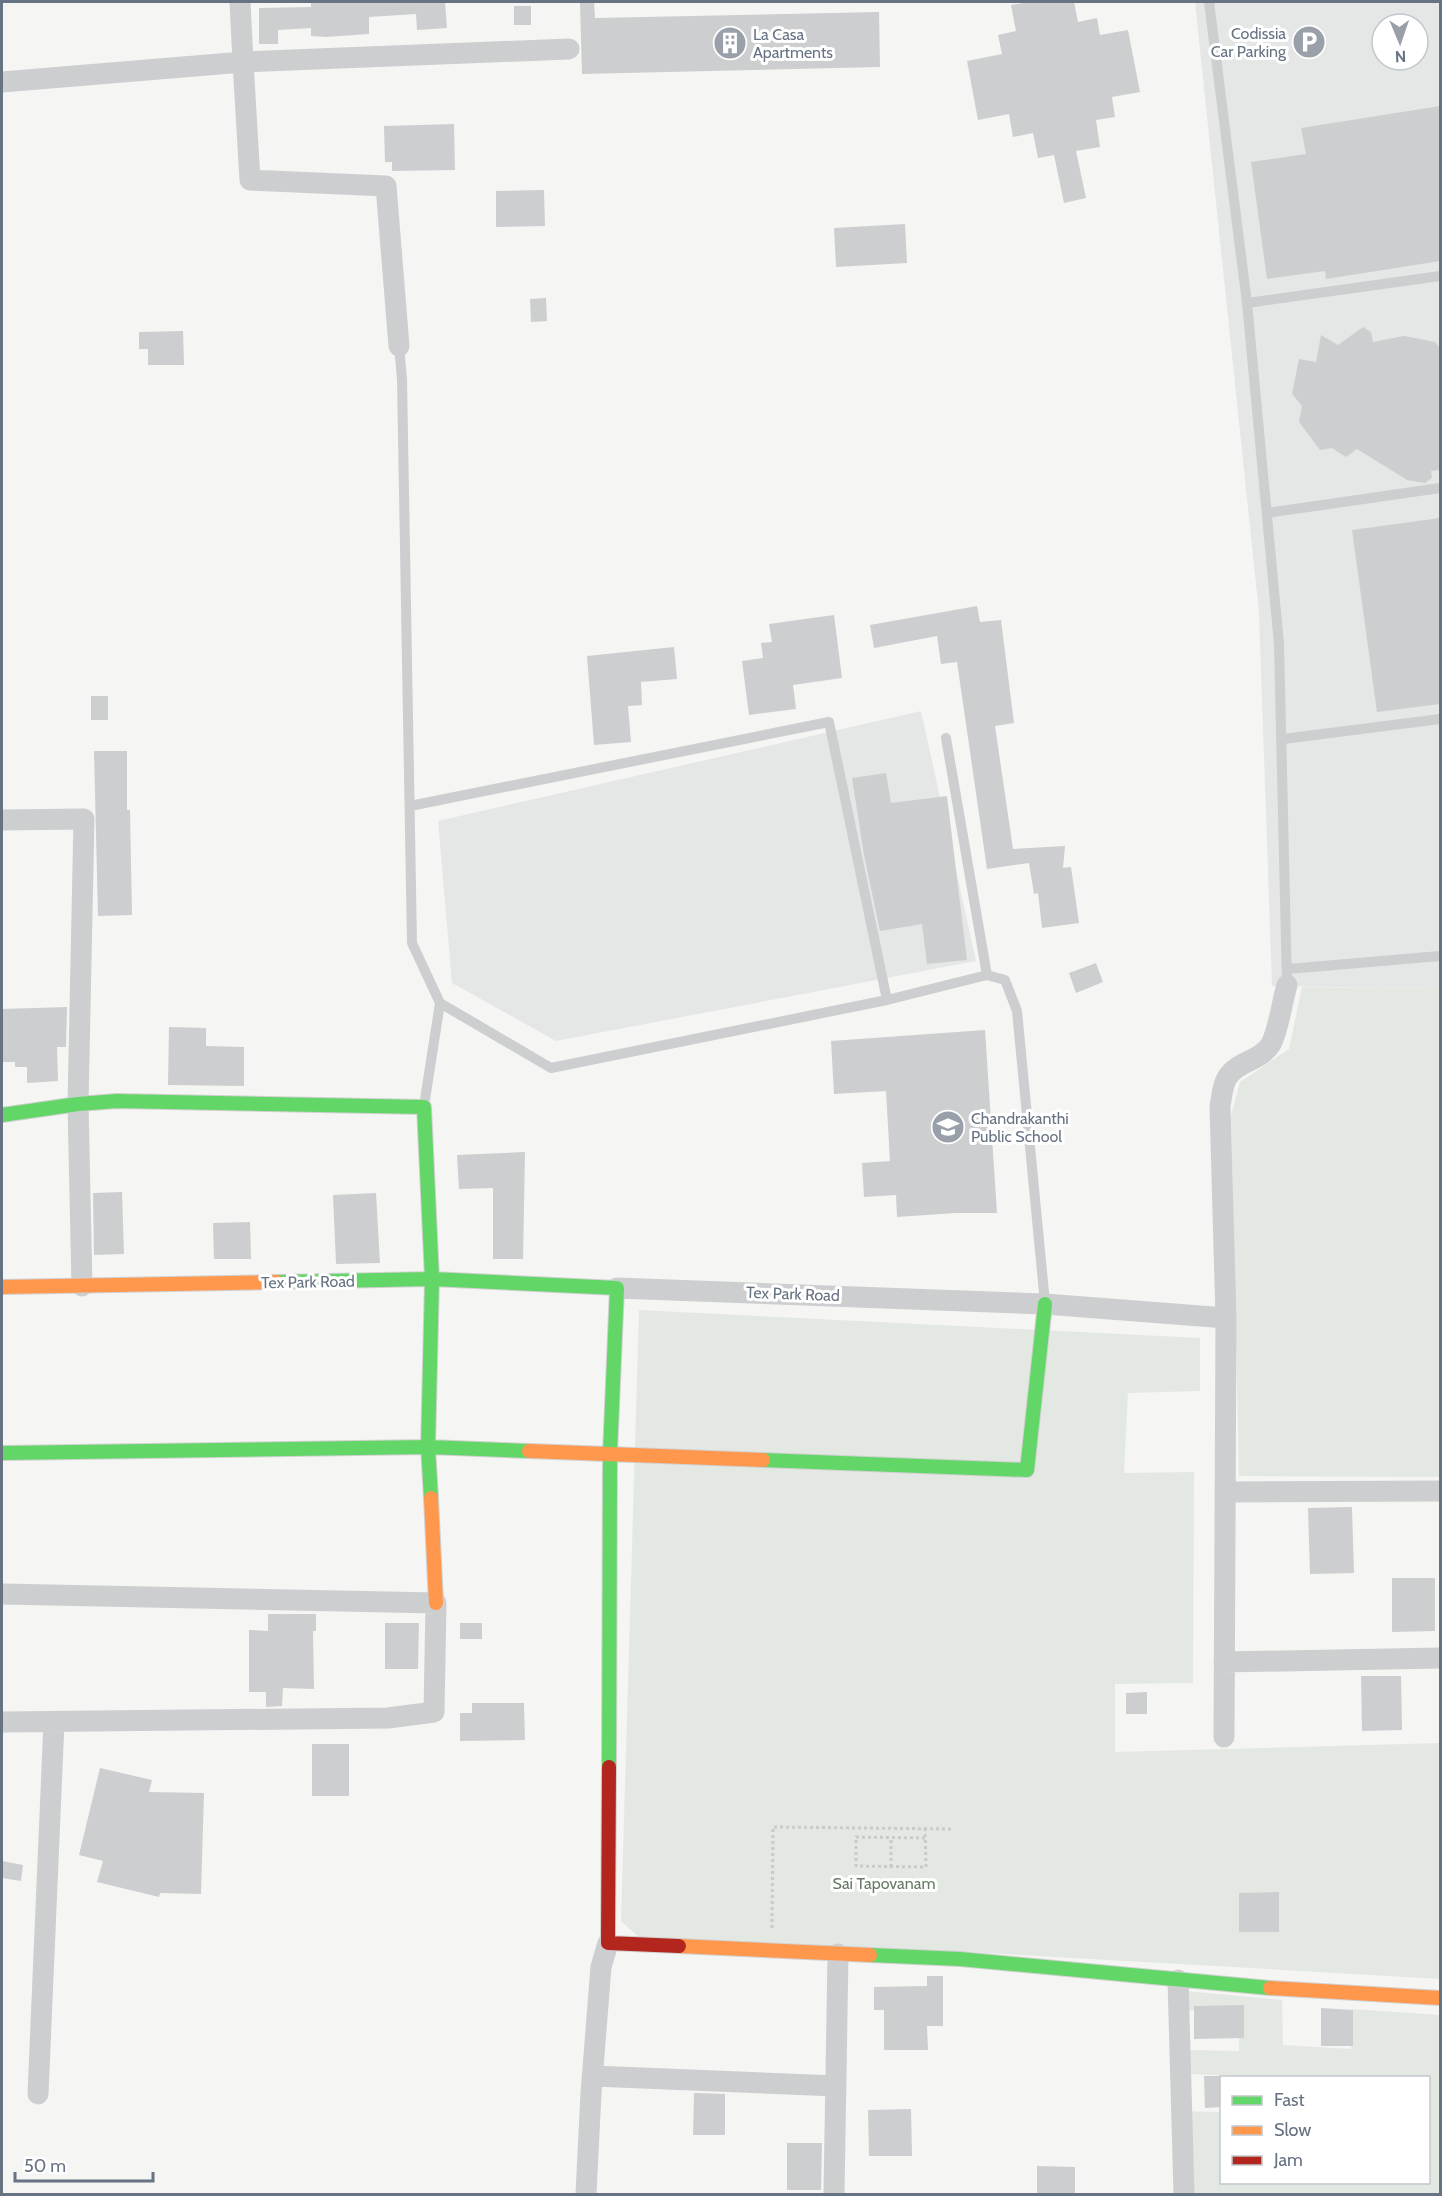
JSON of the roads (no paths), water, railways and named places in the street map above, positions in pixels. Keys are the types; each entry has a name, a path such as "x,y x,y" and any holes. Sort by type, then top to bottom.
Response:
{"street":[{"path":"240,2 250,180 386,186 399,346"},
{"path":"2,82 243,62 569,49"},
{"path":"2,819 84,819 78,1104 82,1286"},
{"path":"1224,1737 1226,1318 1220,1106 1226,1080 1233,1070 1265,1051 1272,1042 1287,977"},
{"path":"2,1115 117,1101 424,1107 432,1279 429,1447 436,1603 434,1712 388,1718 2,1722"},
{"name":"Tex Park Road","path":"2,1287 432,1279 1045,1304 1226,1318"},
{"path":"586,2194 601,1967 608,1943 610,1453 616,1288"},
{"path":"2,1453 429,1447 1027,1470 1045,1304"},
{"path":"1225,1492 1440,1491"},
{"path":"2,1594 436,1603"},
{"path":"1224,1662 1440,1658"},
{"path":"38,2094 54,1722"},
{"path":"608,1943 960,1959 1266,1988 1440,1998"},
{"path":"834,2194 838,1954"},
{"path":"1178,1980 1184,2194"},
{"path":"593,2076 836,2086"}],"lane":[{"path":"1209,2 1247,303 1279,644 1287,977 1440,956"},
{"path":"1247,303 1440,276"},
{"path":"399,346 402,391 412,943 440,1004 424,1107"},
{"path":"1267,513 1440,488"},
{"path":"1283,739 1440,719"},
{"path":"410,806 829,722 887,1000"},
{"path":"946,738 987,975"},
{"path":"440,1004 551,1068 887,1000 987,975 1005,980 1017,1011 1045,1304"}],"place":[{"name":"Codissia Car Parking","path":"1309,42"},
{"name":"La Casa Apartments","path":"730,43"},
{"name":"Chandrakanthi Public School","path":"948,1127"}],"park label":[{"name":"Sai Tapovanam","path":"884,1883"}]}
